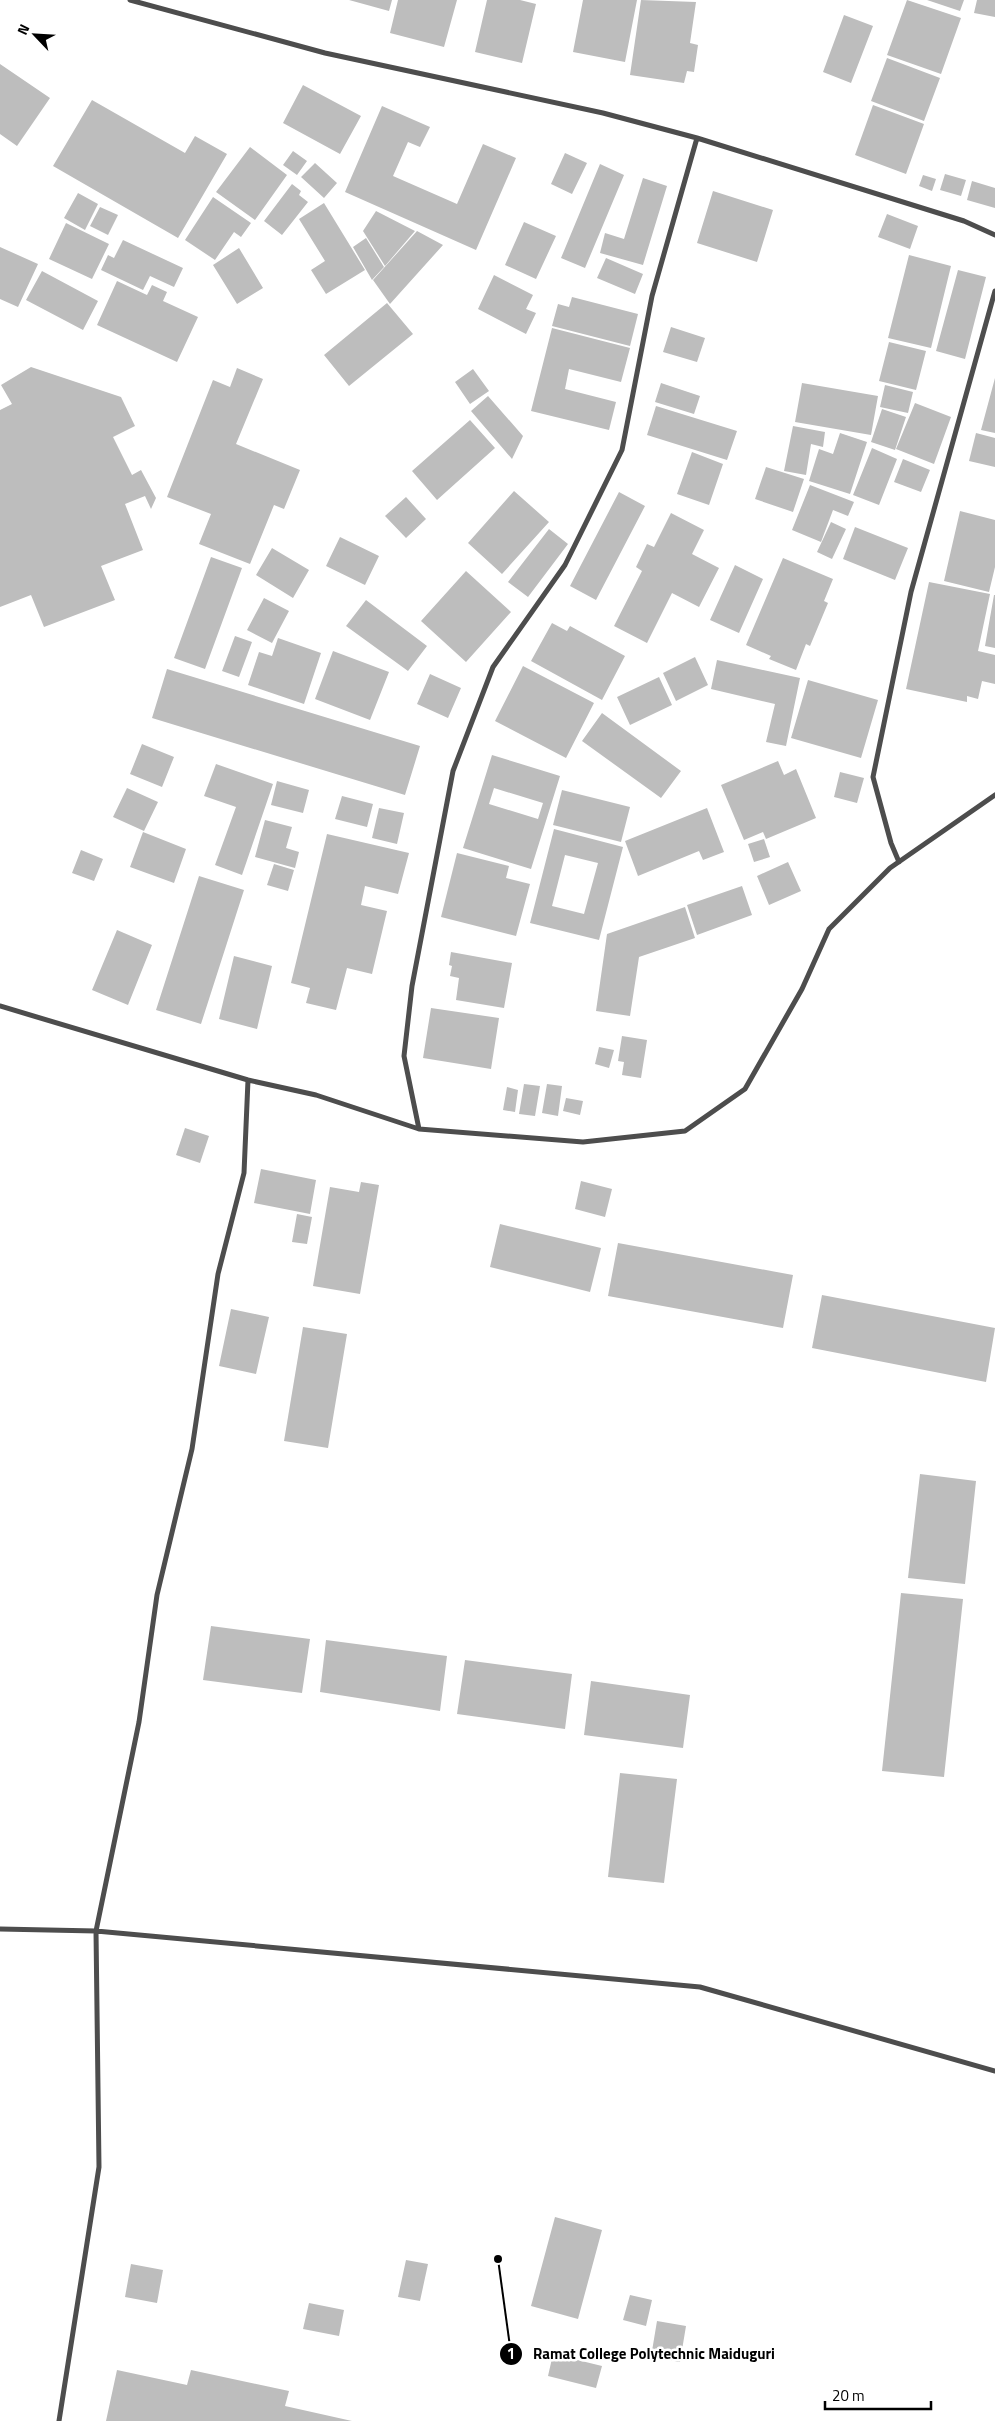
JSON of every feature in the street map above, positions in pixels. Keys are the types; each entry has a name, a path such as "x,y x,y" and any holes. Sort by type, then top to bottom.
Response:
{"street":[{"path":"130,0 326,53 603,114 698,138 964,221 995,235"},
{"path":"419,1128 404,1056 412,986 453,771 493,667 565,565 622,450 652,296 698,138"},
{"path":"899,862 891,843 873,777 911,592 995,291"},
{"path":"0,1006 248,1080 316,1095 419,1128 582,1142 685,1131 745,1090 802,989 829,929 899,862 995,795"},
{"path":"59,2421 99,2167 96,1931 139,1722 156,1596 192,1449 218,1274 244,1173 248,1080"},
{"path":"0,1929 96,1931 700,1987 995,2072"}],"building":[{"path":"349,0 392,0 389,11"},
{"path":"398,0 457,0 444,47 390,33"},
{"path":"487,0 520,0 536,4 522,63 475,52"},
{"path":"583,0 637,0 625,62 573,52"},
{"path":"641,0 696,2 690,43 698,45 694,72 687,71 684,83 630,75"},
{"path":"907,0 961,18 941,74 887,55"},
{"path":"927,0 964,0 960,11"},
{"path":"977,0 995,0 995,17 974,13"},
{"path":"844,15 873,26 851,83 823,72"},
{"path":"887,58 940,78 924,121 871,101"},
{"path":"0,64 50,98 17,146 0,134"},
{"path":"303,85 361,116 340,154 283,123"},
{"path":"92,100 185,153 195,136 227,154 178,238 53,166"},
{"path":"873,105 924,124 906,174 855,155"},
{"path":"382,106 430,127 420,147 408,142 393,176 457,204 483,144 516,158 476,250 345,192"},
{"path":"250,147 287,175 255,220 216,192"},
{"path":"293,151 307,161 297,175 283,165"},
{"path":"565,153 587,163 572,194 551,184"},
{"path":"315,163 337,183 324,198 301,177"},
{"path":"600,164 624,175 585,268 561,258"},
{"path":"945,174 966,180 961,196 940,190"},
{"path":"923,175 936,179 932,191 919,186"},
{"path":"643,178 667,186 643,265 600,253 605,233 624,239"},
{"path":"972,181 995,188 995,208 967,200"},
{"path":"292,184 301,191 299,195 308,202 282,235 264,221"},
{"path":"713,191 773,210 757,262 697,243"},
{"path":"78,193 98,204 85,230 64,218"},
{"path":"213,197 251,223 241,237 234,232 215,260 185,240"},
{"path":"324,203 365,270 326,294 311,270 325,261 299,219"},
{"path":"100,207 118,215 108,235 90,226"},
{"path":"376,211 415,231 385,266 363,231"},
{"path":"887,214 918,226 910,249 878,237"},
{"path":"524,222 556,236 536,279 505,265"},
{"path":"66,223 109,244 92,279 49,259"},
{"path":"417,231 443,245 390,304 373,280"},
{"path":"366,238 384,267 372,280 353,247"},
{"path":"123,240 183,268 174,287 150,276 143,290 101,270 108,255 114,258"},
{"path":"0,247 38,264 18,307 0,299"},
{"path":"239,248 263,288 237,304 213,265"},
{"path":"909,255 951,266 931,348 888,338"},
{"path":"606,258 643,274 635,294 597,278"},
{"path":"958,270 986,277 965,359 936,351"},
{"path":"42,271 98,301 83,330 26,300"},
{"path":"494,275 533,295 526,309 536,313 526,334 478,309"},
{"path":"117,281 147,295 152,285 167,292 163,301 198,317 177,362 97,325"},
{"path":"572,297 638,314 630,346 552,326 558,304 569,307"},
{"path":"387,303 413,334 349,386 324,355"},
{"path":"671,327 705,338 697,362 663,352"},
{"path":"552,328 630,348 621,382 569,369 565,389 616,402 609,430 531,411"},
{"path":"889,342 926,351 916,390 879,381"},
{"path":"31,367 121,397 135,426 113,437 132,475 141,470 156,498 151,509 145,496 125,504 143,550 101,566 115,600 44,627 31,595 0,607 0,410 12,404 1,385"},
{"path":"237,368 263,379 236,444 300,470 284,509 274,505 250,564 199,544 211,514 167,497 213,380 230,387"},
{"path":"473,369 489,391 470,404 455,382"},
{"path":"995,378 995,433 981,430"},
{"path":"661,383 700,396 694,414 655,402"},
{"path":"802,383 878,396 871,435 795,422"},
{"path":"885,385 913,392 908,413 880,407"},
{"path":"488,396 523,436 512,459 471,411"},
{"path":"915,403 951,417 934,464 896,449"},
{"path":"656,406 737,431 727,460 647,435"},
{"path":"882,409 906,417 895,450 871,442"},
{"path":"470,420 495,448 437,500 412,471"},
{"path":"793,426 825,432 823,447 811,444 806,475 784,471"},
{"path":"840,433 867,442 850,494 809,481 819,449 833,454"},
{"path":"976,433 995,438 995,467 969,461"},
{"path":"872,448 897,459 879,505 853,495"},
{"path":"692,452 723,464 709,505 677,494"},
{"path":"903,459 930,470 921,492 894,482"},
{"path":"766,467 804,479 793,512 755,499"},
{"path":"810,485 854,502 848,516 833,510 821,542 792,530"},
{"path":"514,491 549,522 502,574 468,543"},
{"path":"619,492 645,506 596,600 570,586"},
{"path":"406,497 426,519 406,538 385,516"},
{"path":"960,511 995,520 995,567 989,592 944,581"},
{"path":"671,513 704,530 692,554 719,568 699,607 672,593 647,643 614,626 642,571 636,567 647,544 654,547"},
{"path":"831,522 846,529 832,559 817,552"},
{"path":"855,527 908,548 895,580 843,559"},
{"path":"549,529 568,544 528,597 508,582"},
{"path":"340,537 379,556 365,585 326,566"},
{"path":"272,548 309,570 293,598 256,575"},
{"path":"211,557 242,568 205,669 174,658"},
{"path":"783,558 833,579 824,601 828,603 810,646 806,644 796,670 769,659 771,656 746,645"},
{"path":"735,565 763,579 739,633 710,620"},
{"path":"466,571 511,612 466,662 421,621"},
{"path":"929,582 990,594 978,651 995,655 995,684 982,681 978,699 967,696 967,702 906,689"},
{"path":"995,595 995,648 985,646"},
{"path":"264,598 289,611 272,643 247,630"},
{"path":"366,600 427,646 408,671 346,626"},
{"path":"552,623 567,631 570,626 625,656 602,700 531,661"},
{"path":"235,636 252,642 239,677 222,671"},
{"path":"278,638 321,653 304,704 248,685 259,652 272,656"},
{"path":"333,651 389,672 370,720 315,699"},
{"path":"695,657 708,685 676,701 663,673"},
{"path":"717,660 800,678 786,746 766,742 775,704 711,689"},
{"path":"523,666 594,703 566,758 495,721"},
{"path":"167,669 420,746 405,795 152,718"},
{"path":"430,674 461,688 448,718 417,704"},
{"path":"659,677 672,705 630,725 617,697"},
{"path":"808,680 878,700 861,758 791,738"},
{"path":"602,713 681,771 661,798 582,741"},
{"path":"142,744 174,757 162,787 130,774"},
{"path":"492,755 560,776 531,869 463,848","holes":["494,788 543,803 538,819 489,804"]},
{"path":"778,761 784,775 796,769 816,818 766,839 763,832 744,840 721,785"},
{"path":"216,764 273,784 242,875 215,865 236,807 204,796"},
{"path":"840,772 864,778 857,803 834,797"},
{"path":"277,781 309,790 303,813 271,805"},
{"path":"127,788 158,802 144,831 113,817"},
{"path":"562,790 630,807 621,842 553,825"},
{"path":"342,796 373,804 367,827 335,819"},
{"path":"379,808 404,813 397,844 372,838"},
{"path":"707,808 724,852 703,860 699,851 638,876 625,841"},
{"path":"265,820 292,827 286,848 299,852 295,868 255,857"},
{"path":"554,829 623,847 599,940 530,923","holes":["565,855 598,863 584,914 552,906"]},
{"path":"143,832 186,849 174,883 130,867"},
{"path":"327,834 409,853 398,894 365,886 361,905 387,911 372,974 347,968 336,1010 306,1003 310,988 291,983"},
{"path":"764,839 770,857 754,862 748,844"},
{"path":"81,850 103,859 94,881 72,873"},
{"path":"457,853 509,866 506,878 530,884 516,936 441,917"},
{"path":"788,862 801,891 769,905 757,876"},
{"path":"274,864 294,870 288,891 267,885"},
{"path":"199,876 244,890 201,1024 156,1010"},
{"path":"742,886 752,915 697,935 687,905"},
{"path":"685,907 695,938 639,957 630,1016 596,1011 607,934"},
{"path":"117,930 152,945 128,1005 92,990"},
{"path":"451,952 512,963 504,1008 456,1000 459,978 450,976 452,966 449,965"},
{"path":"234,956 272,966 257,1029 219,1019"},
{"path":"431,1008 499,1018 491,1069 423,1058"},
{"path":"622,1036 647,1040 641,1078 622,1075 624,1062 618,1061"},
{"path":"599,1047 614,1050 609,1068 595,1064"},
{"path":"524,1084 540,1086 535,1116 519,1114"},
{"path":"547,1084 562,1086 558,1116 542,1113"},
{"path":"507,1087 518,1090 515,1112 503,1110"},
{"path":"566,1098 583,1101 580,1115 563,1111"},
{"path":"185,1128 209,1136 200,1163 176,1155"},
{"path":"261,1169 316,1180 310,1214 254,1203"},
{"path":"581,1181 612,1189 605,1217 575,1209"},
{"path":"361,1182 379,1185 360,1294 313,1286 330,1187 359,1192"},
{"path":"297,1214 312,1217 307,1244 292,1242"},
{"path":"500,1224 601,1248 590,1292 490,1267"},
{"path":"618,1243 793,1275 783,1328 608,1296"},
{"path":"822,1295 995,1328 986,1382 812,1348"},
{"path":"231,1309 269,1317 256,1374 219,1366"},
{"path":"303,1327 347,1334 328,1448 284,1441"},
{"path":"920,1474 976,1481 965,1584 908,1578"},
{"path":"901,1593 963,1599 944,1777 882,1771"},
{"path":"211,1626 310,1639 302,1693 203,1680"},
{"path":"326,1640 447,1656 440,1711 320,1692"},
{"path":"465,1660 572,1674 565,1729 457,1714"},
{"path":"591,1681 690,1695 683,1748 584,1735"},
{"path":"620,1773 677,1779 664,1883 608,1877"},
{"path":"555,2217 602,2230 578,2319 531,2306"},
{"path":"406,2260 428,2264 420,2301 398,2297"},
{"path":"131,2264 163,2270 157,2303 125,2297"},
{"path":"630,2295 652,2300 646,2326 623,2320"},
{"path":"309,2303 344,2310 339,2336 303,2329"},
{"path":"657,2321 686,2326 680,2362 651,2357"},
{"path":"553,2354 602,2366 596,2388 548,2376"},
{"path":"117,2370 187,2385 191,2370 289,2391 285,2406 352,2421 106,2421"}],"place":[{"name":"Ramat College Polytechnic Maiduguri","path":"498,2259"}]}
